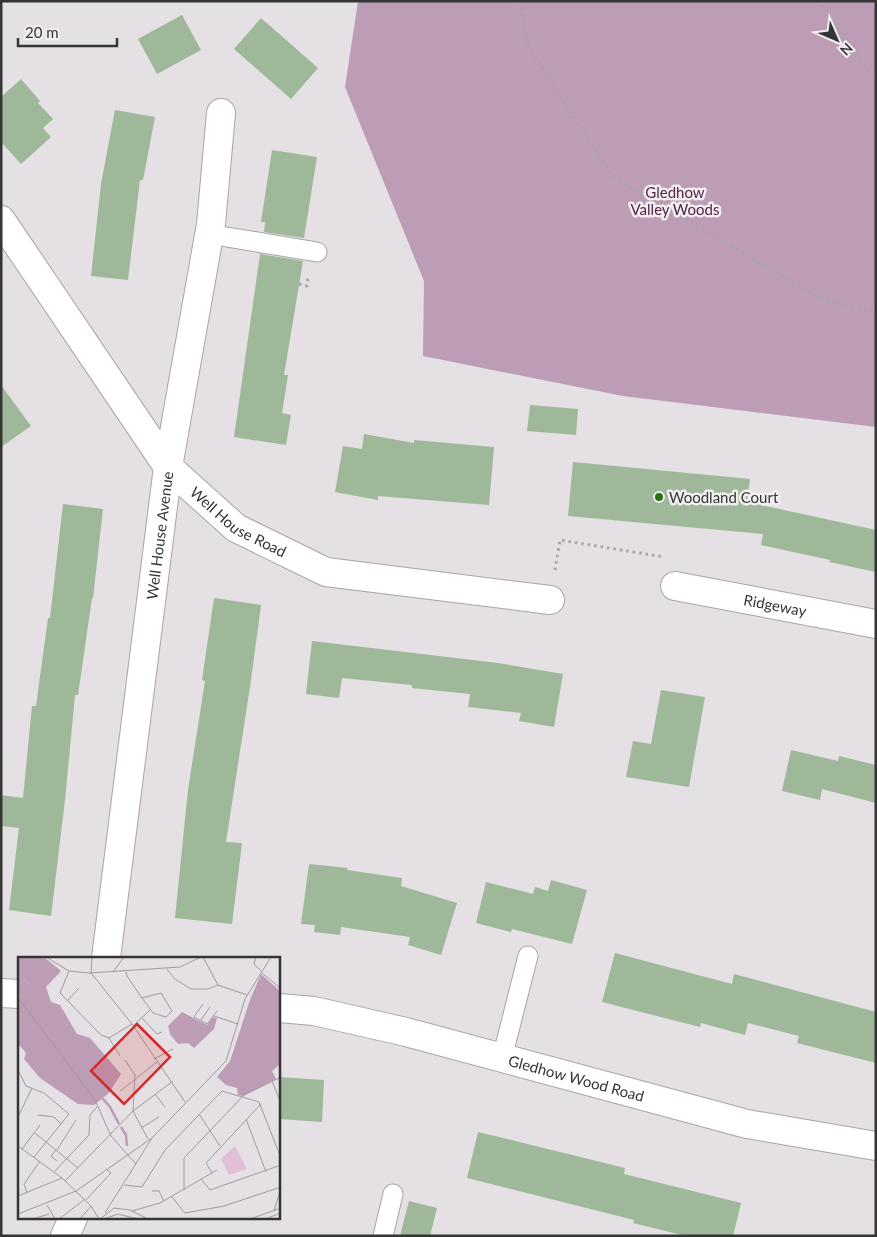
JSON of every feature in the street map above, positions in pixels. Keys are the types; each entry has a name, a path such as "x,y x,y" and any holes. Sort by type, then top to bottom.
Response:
{"street":[{"name":"Well House Avenue","path":"106,957 168,467 209,234 220,113"},
{"name":"Well House Road","path":"1,220 168,467 236,528 326,572 550,600"},
{"name":"Ridgeway","path":"675,586 876,624"},
{"path":"1,993 18,994"},
{"name":"Gledhow Wood Road","path":"280,1008 314,1011 406,1032 747,1124 876,1146"},
{"path":"65,1236 72,1220"}],"lane":[{"path":"209,234 317,252"},
{"path":"502,1058 528,956"},
{"path":"383,1236 393,1194"}],"path":[{"path":"519,1 529,48 614,178 826,301 876,311"},
{"path":"816,1 868,70 876,76"},
{"path":"560,540 680,559 675,586"}],"green space":[{"name":"Gledhow Valley Woods","path":"358,1 876,1 876,427 623,396 423,356 424,281 345,87"}],"building":[{"path":"182,15 201,50 157,74 138,39"},
{"path":"261,18 318,68 291,99 234,49"},
{"path":"21,79 40,101 38,103 53,119 43,128 51,137 21,164 1,142 1,97"},
{"path":"115,110 155,117 143,180 140,180 128,280 91,276 101,184"},
{"path":"272,150 317,157 304,238 264,232 265,222 261,222"},
{"path":"260,254 303,261 284,375 288,375 282,413 291,415 286,445 234,437"},
{"path":"1,385 31,426 1,447"},
{"path":"530,405 578,409 576,435 527,431"},
{"path":"364,434 414,443 414,440 494,447 489,505 378,496 378,500 335,492 343,446 362,449"},
{"name":"Woodland Court","path":"573,462 750,479 747,502 876,530 876,572 761,545 763,534 568,516"},
{"path":"63,504 103,509 93,598 78,695 75,695 51,916 9,910 19,828 1,826 1,795 23,798 32,706 36,706 48,618 50,618"},
{"path":"214,598 261,605 226,842 242,843 232,924 175,918 188,790 205,681 202,680"},
{"path":"312,641 498,663 563,674 554,727 519,721 521,713 468,707 470,694 412,688 412,685 342,678 339,698 306,694"},
{"path":"661,690 705,697 689,787 626,777 633,741 651,744"},
{"path":"791,750 838,761 839,756 876,765 876,803 822,789 820,800 782,791"},
{"path":"309,864 348,868 347,870 402,878 401,886 457,903 441,955 408,945 410,937 341,927 340,935 314,932 315,925 301,924"},
{"path":"551,880 587,890 572,944 512,929 511,932 476,923 486,882 533,894 535,887 548,891"},
{"path":"615,953 732,984 734,974 876,1012 876,1063 797,1043 799,1036 748,1023 745,1035 701,1023 700,1027 602,1002"},
{"path":"280,1077 324,1080 322,1122 280,1119"},
{"path":"478,1132 625,1168 624,1174 741,1203 733,1236 686,1236 633,1223 634,1220 467,1178"},
{"path":"409,1201 437,1208 430,1236 400,1236"}],"place":[{"name":"Woodland Court","path":"659,497"}]}
